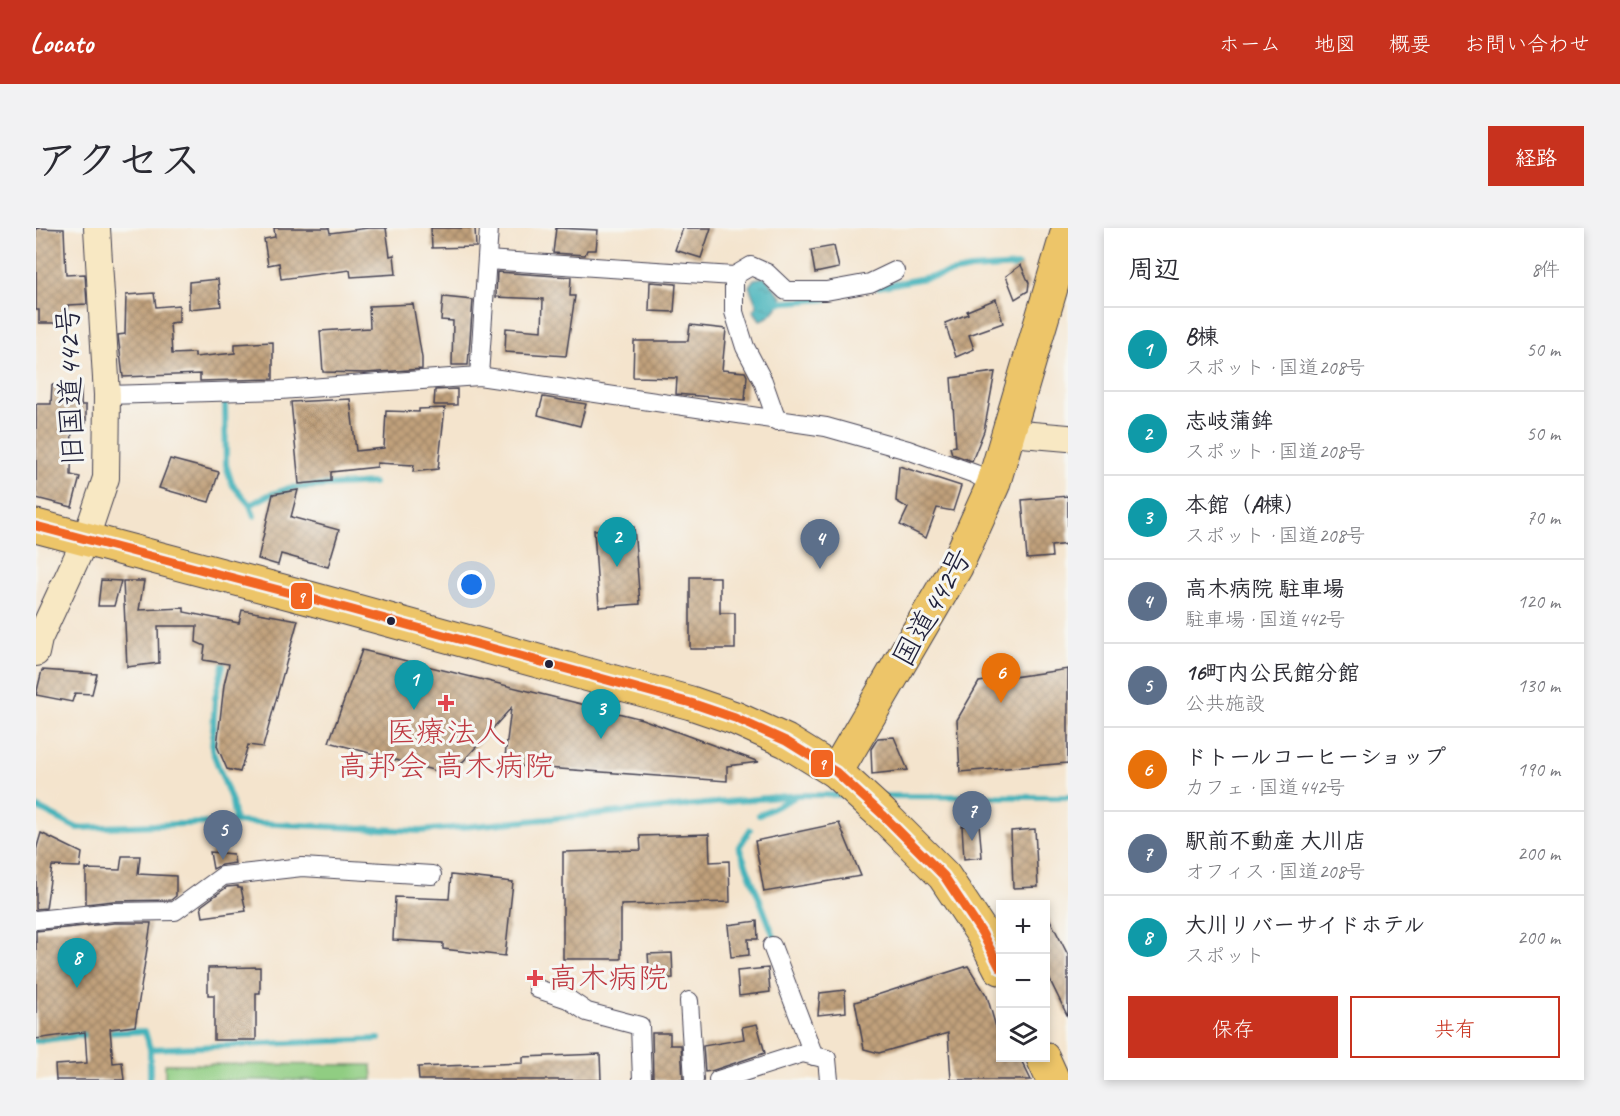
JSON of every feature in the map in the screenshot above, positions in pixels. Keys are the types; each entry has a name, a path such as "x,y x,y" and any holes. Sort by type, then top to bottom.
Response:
{"highway":[{"name":"国道442号","path":"841,776 956,567 993,485 1068,230"},
{"path":"36,526 691,703 735,718 786,741 841,776 884,815 944,876 982,933 996,960"},
{"path":"1045,1062 1053,1080"}],"street":[{"name":"旧国道442号","path":"37,643 86,538 106,478 107,395 97,228"},
{"path":"479,376 489,228"},
{"path":"487,260 734,276 751,266 767,273 786,291 826,291 870,283 895,271"},
{"path":"734,276 734,312 745,347 763,381 777,421"},
{"path":"107,395 280,390 479,376 826,427 908,450 975,474 993,485"},
{"path":"1010,433 1068,438"},
{"path":"36,920 113,912 175,911 223,876 302,867 432,875"},
{"path":"772,946 814,1056"},
{"path":"538,989 568,999 587,1012 640,1026 642,1080"},
{"path":"689,1001 694,1080"},
{"path":"718,1080 803,1053 827,1059 829,1080"}],"green space":[{"path":"165,1064 372,1065 373,1080 165,1080"}],"water":[{"path":"765,277 782,297 774,312 760,320 753,310 757,306 749,286 754,279"}],"building":[{"path":"36,228 64,229 66,275 85,274 87,304 68,305 66,323 39,323 39,310 36,310"},
{"path":"274,228 329,228 330,233 386,228 390,256 394,255 396,274 351,277 350,270 281,279 279,263 268,265 264,239 275,237"},
{"path":"431,228 475,228 476,247 432,248"},
{"path":"556,228 598,230 596,250 587,250 585,255 553,253"},
{"path":"683,228 711,228 701,258 675,250"},
{"path":"834,246 839,268 815,273 811,250"},
{"path":"1021,265 1029,283 1028,291 1015,299 1006,276"},
{"path":"497,272 571,277 570,296 575,296 566,356 505,352 506,328 542,331 543,299 496,297"},
{"path":"218,279 221,306 189,309 189,282"},
{"path":"650,282 676,284 674,312 649,311"},
{"path":"154,293 156,307 179,305 179,322 170,323 172,354 195,353 195,357 235,353 235,344 273,342 273,379 200,381 200,374 123,377 118,335 125,334 126,295"},
{"path":"443,297 473,300 468,365 452,365 453,321 441,320"},
{"path":"996,299 1003,323 969,335 974,349 956,357 945,323"},
{"path":"413,304 422,369 366,373 323,372 320,331 370,328 369,306"},
{"path":"690,325 726,329 722,370 745,372 747,376 745,400 676,394 677,378 633,377 634,341 688,341"},
{"path":"995,372 984,431 972,461 952,454 950,447 956,446 951,378"},
{"path":"52,385 81,386 81,405 86,405 86,423 72,423 71,475 80,477 72,507 36,498 36,404 51,404"},
{"path":"457,389 457,405 434,405 435,390"},
{"path":"543,397 586,404 580,426 538,415"},
{"path":"350,399 356,451 384,448 386,411 419,412 419,409 445,408 438,469 413,472 414,465 377,463 377,467 331,472 331,481 299,484 291,402"},
{"path":"170,459 219,472 209,502 159,488"},
{"path":"899,466 961,486 953,511 937,508 926,538 900,525 908,508 896,501"},
{"path":"298,490 291,517 339,530 328,567 281,554 278,565 258,559 273,494"},
{"path":"1068,496 1068,544 1051,546 1052,557 1027,559 1022,500"},
{"path":"634,527 640,604 599,607 594,530"},
{"path":"690,577 720,577 720,613 735,613 735,649 690,649"},
{"path":"101,580 121,581 114,606 98,606"},
{"path":"123,581 144,581 139,610 184,608 184,612 239,623 242,610 298,620 263,747 248,745 240,772 227,769 217,746 224,685 229,664 203,660 205,646 196,642 197,626 158,626 159,663 127,667"},
{"path":"362,650 642,719 759,762 727,766 727,781 504,765 511,708 451,775 329,742"},
{"path":"1068,669 1068,763 960,772 957,720 979,682"},
{"path":"42,670 97,674 92,694 75,693 72,702 36,695"},
{"path":"894,737 908,770 872,774 871,749 878,738"},
{"path":"839,823 861,876 764,892 755,841"},
{"path":"979,824 982,857 964,859 962,826"},
{"path":"1035,829 1038,887 1013,888 1011,831"},
{"path":"41,833 82,853 80,867 52,866 46,908 36,909 36,850"},
{"path":"709,834 710,862 729,861 730,902 621,905 621,959 563,959 563,852 641,850 640,836"},
{"path":"210,852 233,854 235,863 213,869"},
{"path":"122,856 140,856 138,874 176,876 176,896 171,900 86,904 86,869 120,870"},
{"path":"451,875 513,882 505,956 443,949 443,943 393,940 395,897 449,899"},
{"path":"227,887 241,888 246,911 203,917 201,906"},
{"path":"1050,920 1068,955 1068,1017 1050,980"},
{"path":"757,921 758,939 748,939 749,955 731,957 728,925"},
{"path":"114,923 151,923 135,1026 110,1029 113,1063 122,1062 124,1080 56,1080 55,1065 87,1063 85,1032 36,1039 36,931"},
{"path":"672,953 673,978 650,980 648,954"},
{"path":"968,966 987,996 996,1027 996,1062 1022,1062 1031,1080 951,1080 948,1033 879,1053 864,1049 855,1002"},
{"path":"260,967 260,993 256,993 256,1040 214,1040 214,995 208,995 208,968"},
{"path":"768,968 770,992 739,996 737,971"},
{"path":"845,990 846,1012 818,1015 820,993"},
{"path":"757,1024 765,1053 705,1072 703,1046 744,1039 742,1027"},
{"path":"652,1033 670,1033 670,1045 681,1045 683,1080 653,1080"},
{"path":"600,1054 601,1080 419,1080 418,1067 523,1063 523,1057"}],"waterway":[{"path":"878,287 971,269 1018,266"},
{"path":"774,303 827,299"},
{"path":"225,402 226,465 232,484 250,505 289,488 373,483"},
{"path":"250,505 254,516"},
{"path":"223,665 215,699 212,750 232,802 235,822"},
{"path":"36,807 77,828 235,822 420,831 799,795 844,795"},
{"path":"878,796 1068,797"},
{"path":"759,815 793,798"},
{"path":"750,830 739,847 777,944"},
{"path":"102,1033 145,1031 150,1049"},
{"path":"36,1041 92,1034"},
{"path":"150,1080 150,1049 379,1039"}],"transit line":[{"name":"9","path":"36,526 691,703 735,718 786,741 836,772 944,876 982,933 996,960"}],"place":[{"name":"志岐蒲鉾","path":"617,567"},
{"name":"高木病院 駐車場","path":"820,569"},
{"name":"医療法人 高邦会 高木病院","path":"446,703"},
{"name":"ドトールコーヒーショップ","path":"1001,703"},
{"name":"B棟","path":"414,710"},
{"name":"本館（A棟）","path":"601,739"},
{"name":"駅前不動産 大川店","path":"972,841"},
{"name":"16町内公民館分館","path":"223,860"},
{"name":"高木病院","path":"535,978"},
{"name":"大川リバーサイドホテル","path":"77,988"}]}
